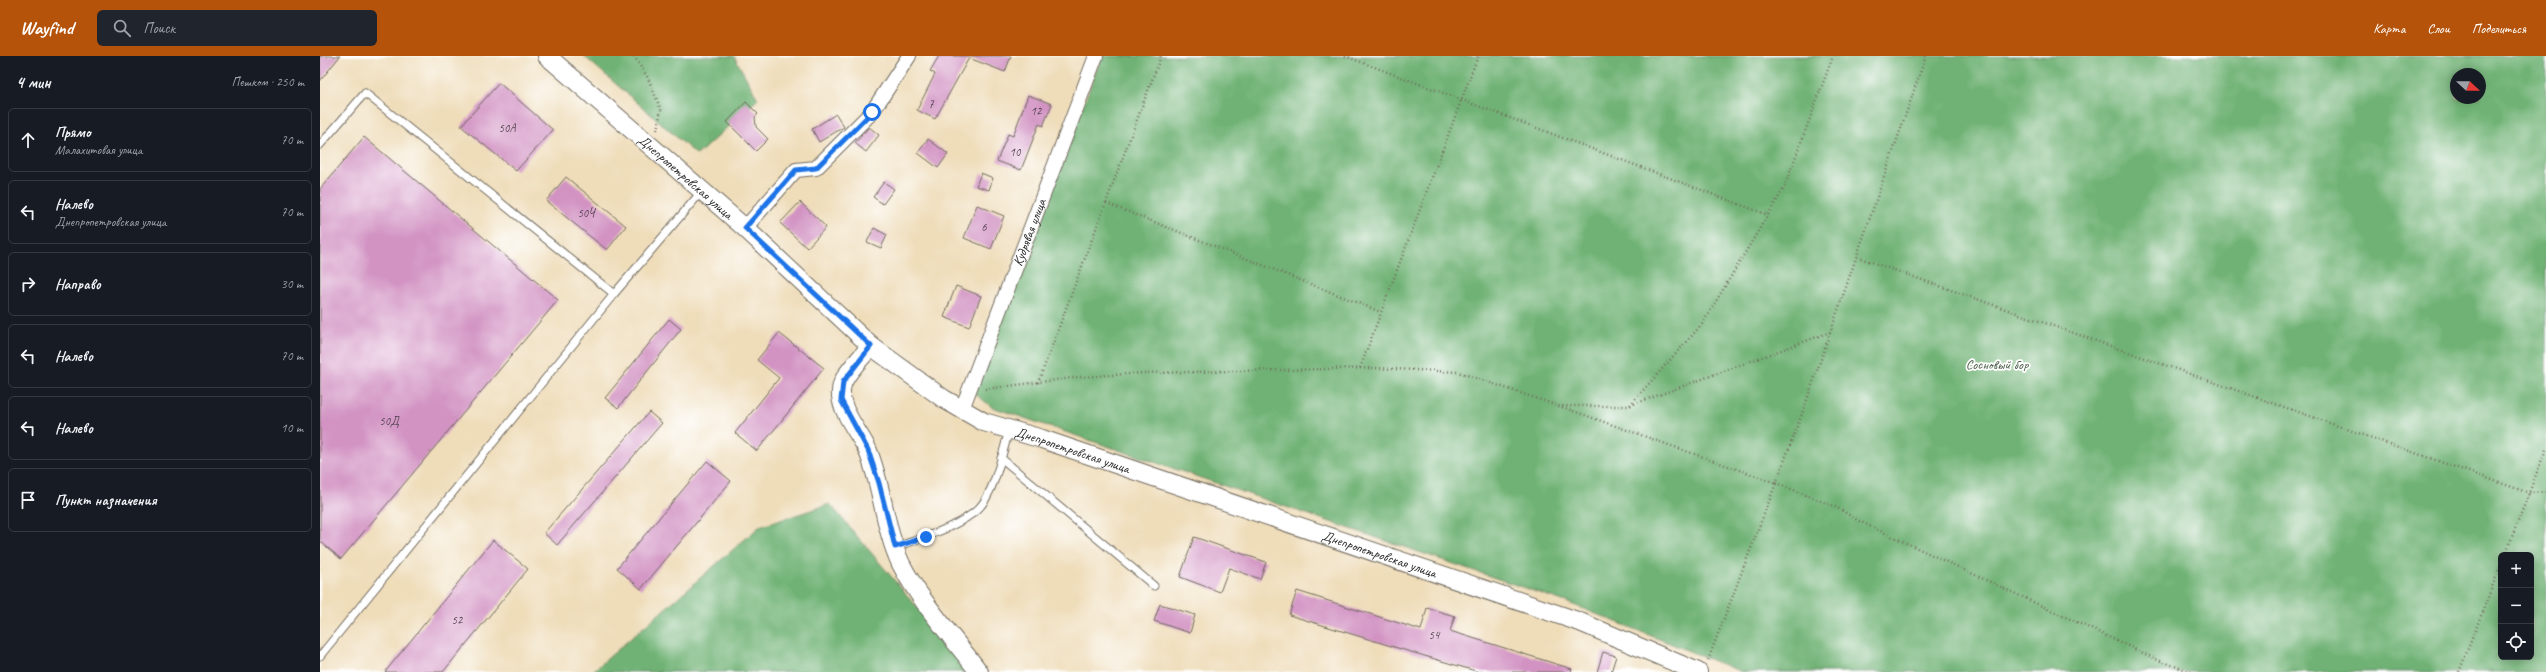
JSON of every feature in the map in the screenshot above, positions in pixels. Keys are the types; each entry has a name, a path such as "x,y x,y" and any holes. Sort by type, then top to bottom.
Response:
{"street":[{"name":"Днепропетровская улица","path":"546,56 745,228 871,346 962,409 984,422 1009,429 1580,622 1702,668"},
{"path":"745,228 796,170 816,168 872,112 909,56"},
{"name":"Кудрявая улица","path":"962,409 1096,56"},
{"path":"871,346 843,382 841,400 868,450 879,483 895,547 902,564 929,607 979,672"}],"lane":[{"path":"320,145 365,93 614,294"},
{"path":"320,656 614,294 702,191"},
{"path":"895,547 926,537 978,509 1001,458 1009,429"},
{"path":"1001,458 1154,586"}],"path":[{"path":"634,56 648,78 661,110 653,148"},
{"path":"1038,382 1161,56"},
{"path":"1346,56 1768,215"},
{"path":"1360,368 1478,56"},
{"path":"1629,406 1703,323 1784,188 1833,56"},
{"path":"1702,668 1776,483 1831,332 1926,56"},
{"path":"1106,203 1381,312"},
{"path":"1857,257 2529,493 2546,492"},
{"path":"1559,406 1629,406 1831,332"},
{"path":"980,390 1080,377 1195,371 1360,368 1458,372 1776,483 1836,507 1873,528 2158,660 2191,672"},
{"path":"2506,552 2546,449"},
{"path":"2459,672 2498,572"}],"green space":[{"path":"584,56 734,56 758,99 697,155"},
{"name":"Сосновый бор","path":"1102,56 2546,56 2546,672 1742,672 1566,602 992,407 974,393"},
{"path":"830,504 972,672 592,672 759,527"}],"building":[{"path":"320,56 340,56 320,81"},
{"path":"939,56 1011,56 1005,72 969,58 935,119 917,110 935,74 930,71"},
{"path":"499,83 553,130 516,171 461,126"},
{"path":"1028,95 1052,104 1043,126 1039,124 1021,170 997,161 1008,134 1013,136"},
{"path":"746,102 758,114 755,117 756,127 768,139 756,151 727,122"},
{"path":"836,114 844,127 819,142 812,129"},
{"path":"869,127 879,135 866,152 855,143"},
{"path":"364,137 558,300 341,559 320,541 320,189"},
{"path":"928,139 948,154 938,168 918,153"},
{"path":"981,173 993,178 989,190 976,186"},
{"path":"566,177 626,226 607,250 546,201"},
{"path":"884,182 894,189 883,204 873,197"},
{"path":"800,202 826,227 807,248 780,223"},
{"path":"977,205 1004,216 991,249 964,238"},
{"path":"874,228 887,235 881,248 867,242"},
{"path":"956,286 981,296 969,327 944,317"},
{"path":"669,319 681,329 618,408 605,398"},
{"path":"779,333 824,368 757,451 735,433 779,378 757,360"},
{"path":"649,412 662,423 557,545 544,533"},
{"path":"707,461 731,481 641,589 617,568"},
{"path":"1194,537 1266,562 1260,579 1229,568 1220,592 1180,577"},
{"path":"493,540 528,569 443,672 385,672"},
{"path":"1297,591 1421,630 1427,608 1455,616 1450,631 1572,669 1571,672 1479,672 1289,615"},
{"path":"1160,604 1195,615 1190,633 1154,621"},
{"path":"1603,652 1616,656 1611,672 1597,672"}],"route":[{"path":"872,112 816,168 796,170 745,228 871,346 843,382 841,400 868,450 879,483 890,537 895,547 926,537"}]}
